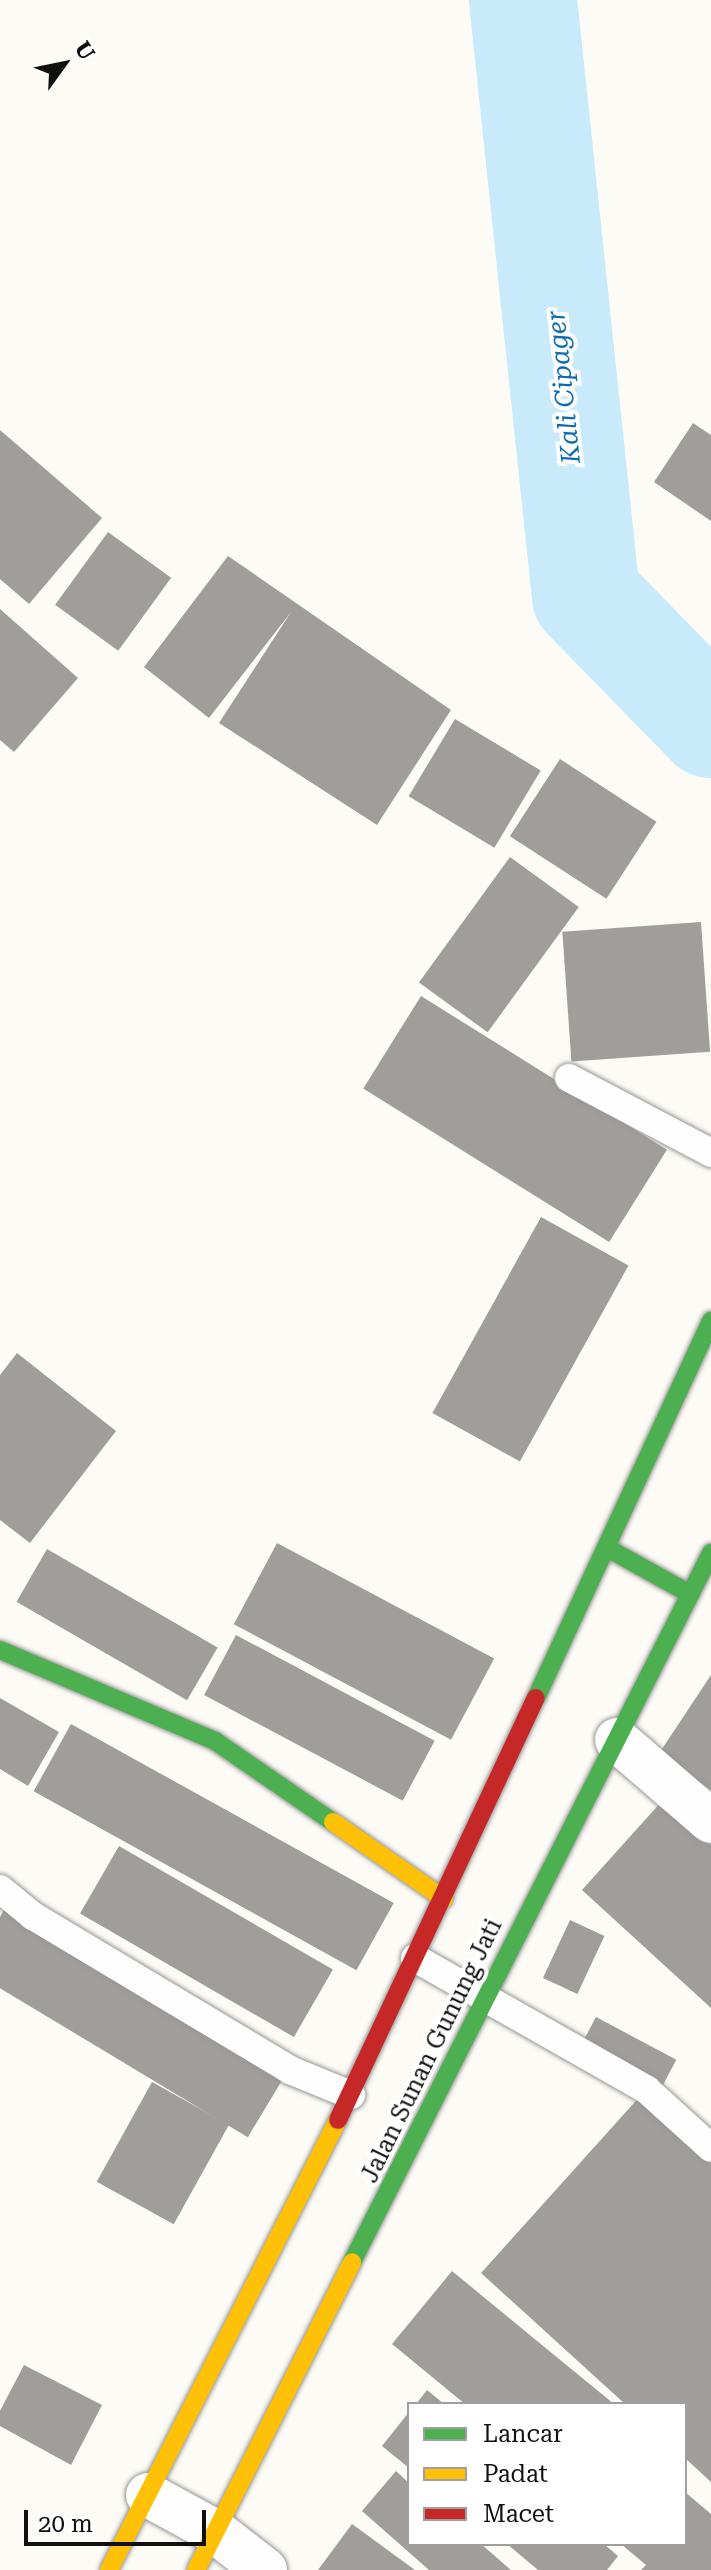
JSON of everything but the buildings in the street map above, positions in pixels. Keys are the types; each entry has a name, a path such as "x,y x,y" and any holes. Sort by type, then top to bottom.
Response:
{"main road":[{"path":"109,2570 351,2095 609,1549 711,1321"},
{"path":"609,1549 690,1594"},
{"name":"Jalan Sunan Gunung Jati","path":"196,2570 711,1553"},
{"path":"0,1650 215,1741 444,1899"}],"street":[{"path":"617,1740 711,1821"},
{"path":"148,2495 216,2532 265,2570"}],"lane":[{"path":"569,1078 711,1153"},
{"path":"0,1889 33,1916 290,2070 351,2095"},
{"path":"415,1958 486,1995 647,2090 711,2148"}],"waterway":[{"name":"Kali Cipager","path":"523,0 586,596 711,724"}],"traffic: fast":[{"path":"536,1698 711,1321"},
{"path":"609,1549 690,1594"},
{"path":"352,2262 711,1553"},
{"path":"0,1650 215,1741 333,1822"}],"traffic: slow":[{"path":"333,1822 444,1899"},
{"path":"109,2570 338,2120"},
{"path":"196,2570 352,2262"}],"traffic: jam":[{"path":"338,2120 536,1698"}]}
